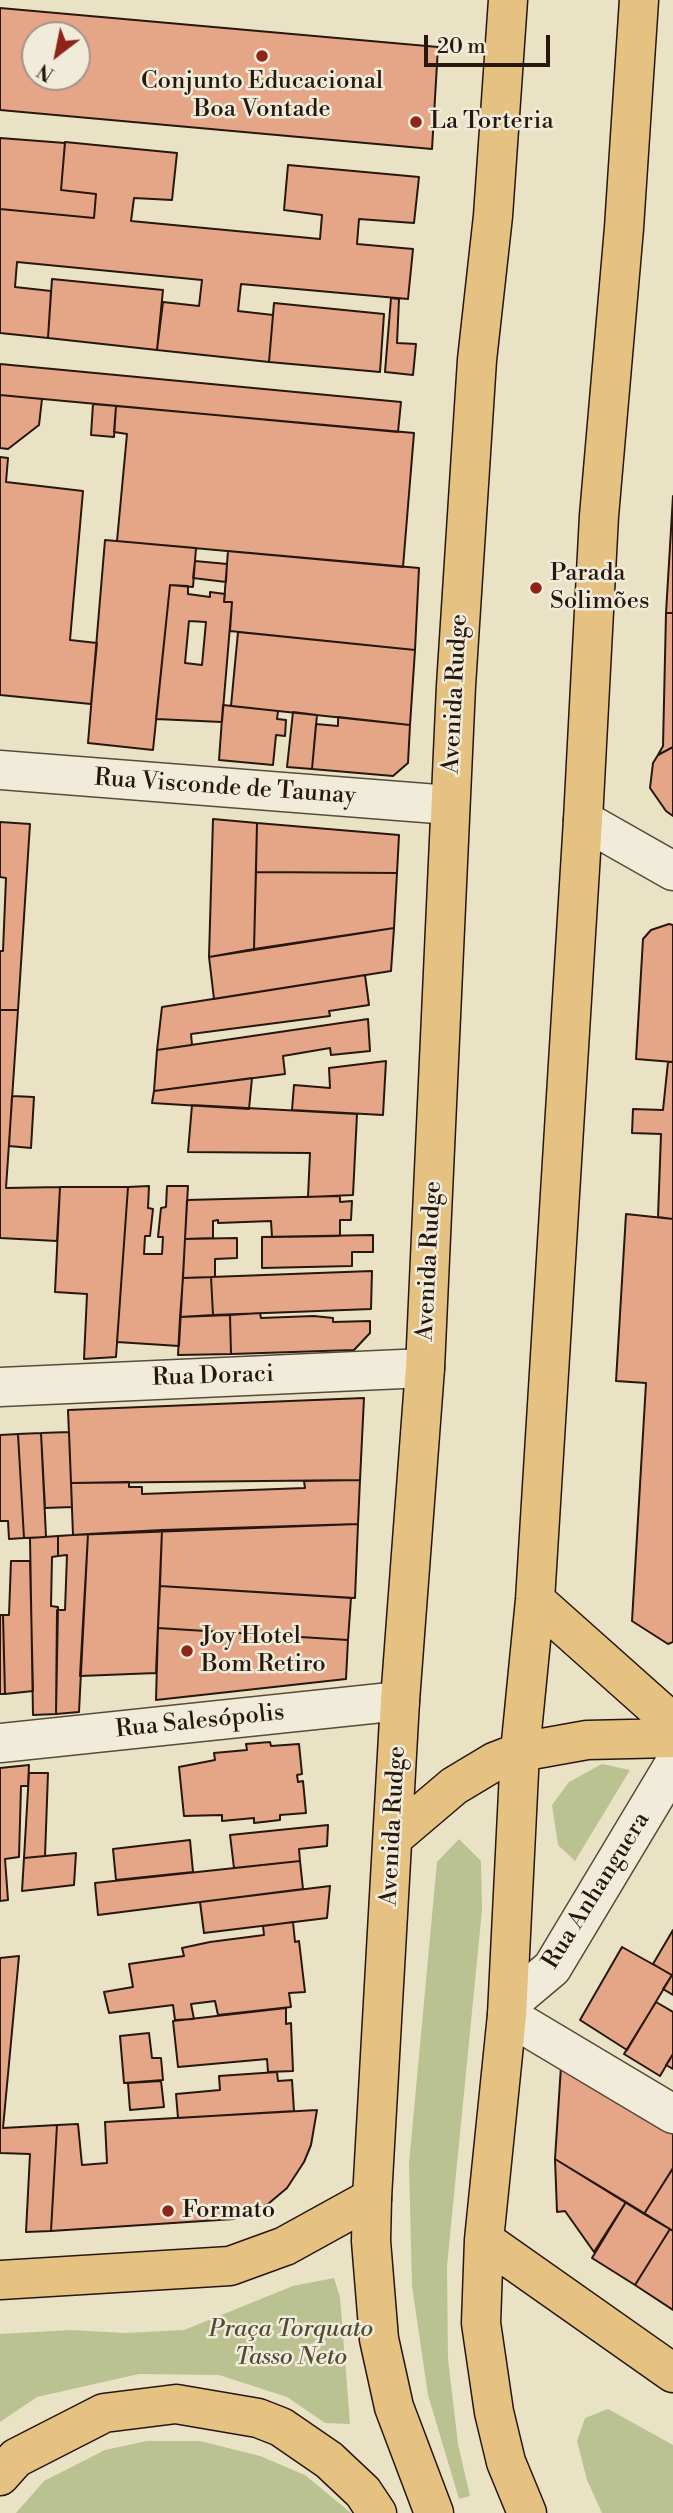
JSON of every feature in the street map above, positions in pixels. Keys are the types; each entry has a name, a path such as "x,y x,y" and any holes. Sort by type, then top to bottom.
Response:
{"main road":[{"name":"Avenida Rudge","path":"434,2513 394,2407 379,2339 371,2241 372,2198 400,1701 425,1368 450,805 476,373 493,216 508,0"},
{"path":"527,2513 506,2462 494,2412 481,2323 484,2241 507,2010 520,1752 535,1600 599,516 624,228 639,0"},
{"path":"535,1600 673,1723"},
{"path":"394,1837 454,1786 494,1762 520,1752 587,1740 673,1738"},
{"path":"0,2280 230,2266 285,2246 372,2198"},
{"path":"484,2241 673,2373"},
{"path":"0,2476 16,2458 104,2413 176,2403 258,2418 281,2427 329,2460 363,2492 377,2513"}],"street":[{"name":"Rua Visconde de Taunay","path":"0,770 450,805"},
{"path":"583,820 673,871"},
{"name":"Rua Doraci","path":"0,1387 425,1368"},
{"name":"Rua Salesópolis","path":"0,1743 400,1701"},
{"name":"Rua Anhanguera","path":"507,2010 552,1968 673,1766"},
{"path":"507,2010 673,2114"}],"green space":[{"path":"602,1764 630,1770 575,1861 558,1845 552,1805 569,1782"},
{"name":"Praça Torquato Tasso Neto","path":"459,1839 481,1861 482,1910 447,2266 448,2359 458,2444 470,2496 459,2499 428,2395 412,2286 409,2164 437,1862"},
{"name":"Praça Torquato Tasso Neto","path":"334,2278 340,2297 350,2424 325,2423 287,2397 219,2375 139,2374 37,2397 0,2422 0,2334 71,2330 124,2333 184,2330 293,2286"},
{"path":"608,2409 673,2445 673,2513 602,2513 587,2480 577,2441 585,2418"},
{"path":"147,2441 200,2441 260,2456 305,2475 351,2513 16,2513 44,2481 105,2450"}],"building":[{"name":"Conjunto Educacional Boa Vontade","path":"0,8 438,47 432,149 0,110"},
{"path":"0,138 65,143 61,190 96,194 94,218 0,209"},
{"path":"65,142 177,153 172,200 134,198 131,221 320,239 322,215 284,210 288,165 419,177 414,223 359,219 357,244 413,249 408,299 241,284 238,311 273,315 269,362 157,350 163,302 199,306 202,280 17,262 15,287 51,291 48,338 0,333 0,209 94,218 96,194 61,190"},
{"path":"52,279 163,290 157,350 48,338"},
{"path":"391,298 399,299 397,343 416,344 413,375 385,372"},
{"path":"274,303 384,314 380,372 269,362"},
{"path":"0,364 401,402 398,432 0,395"},
{"path":"0,395 42,399 39,425 8,449 0,448"},
{"path":"93,404 116,406 114,437 91,435"},
{"path":"116,406 414,433 403,567 117,541 127,434 114,432"},
{"path":"0,457 8,458 6,482 83,491 70,640 97,643 91,704 0,695"},
{"path":"673,496 673,613 666,613"},
{"path":"105,540 196,548 193,587 170,585 153,750 88,743"},
{"path":"228,551 419,568 415,650 230,631 232,602 224,602"},
{"path":"195,561 227,564 226,582 193,578"},
{"path":"170,585 188,586 188,594 210,597 210,592 225,594 224,602 232,602 222,722 156,719","holes":["189,621 206,622 202,665 185,663"]},
{"path":"666,613 673,613 673,747 658,755 663,746"},
{"path":"238,632 415,650 410,725 231,706"},
{"path":"223,705 278,711 277,719 286,720 285,736 276,735 273,765 219,760"},
{"path":"293,712 317,715 312,769 287,767"},
{"path":"338,717 410,725 408,763 393,776 312,769 316,724 338,726"},
{"path":"673,747 673,816 666,811 650,788 653,763 658,755"},
{"path":"213,819 257,823 254,949 209,957"},
{"path":"0,822 30,824 18,1010 0,1010 0,951 3,951 6,878 0,877"},
{"path":"257,823 399,835 397,873 256,872"},
{"path":"256,872 397,873 394,928 254,949"},
{"path":"673,925 673,1062 636,1059 643,939 651,930"},
{"path":"394,928 391,971 214,999 209,957"},
{"path":"365,975 369,1005 329,1011 330,1016 191,1034 192,1045 157,1050 162,1007"},
{"path":"0,1010 18,1010 6,1188 60,1187 57,1241 0,1238"},
{"path":"368,1019 370,1051 331,1055 330,1048 283,1056 285,1074 154,1091 157,1050"},
{"path":"386,1061 383,1115 292,1110 294,1085 330,1088 329,1068"},
{"path":"668,1062 673,1062 673,1219 658,1217 661,1134 632,1133 633,1109 663,1110"},
{"path":"252,1078 249,1109 152,1103 154,1091"},
{"path":"12,1096 34,1097 31,1148 9,1146"},
{"path":"192,1105 357,1114 353,1195 308,1197 310,1153 188,1152"},
{"path":"149,1186 148,1208 153,1209 150,1236 145,1236 144,1254 162,1254 163,1237 158,1237 161,1208 166,1207 167,1186 188,1186 179,1346 117,1342 128,1187"},
{"path":"60,1187 128,1187 116,1357 84,1359 87,1294 55,1292"},
{"path":"340,1196 340,1202 352,1201 351,1220 340,1220 340,1236 272,1237 271,1221 218,1223 218,1220 213,1221 213,1238 185,1239 187,1200"},
{"path":"626,1214 673,1219 673,1642 668,1644 632,1621 646,1383 616,1381"},
{"path":"373,1235 373,1252 352,1252 352,1266 262,1268 262,1237"},
{"path":"237,1238 237,1258 215,1259 215,1277 183,1278 185,1239"},
{"path":"372,1271 371,1309 213,1315 211,1277"},
{"path":"211,1277 213,1315 180,1317 183,1278"},
{"path":"260,1313 261,1318 314,1316 333,1318 333,1322 370,1321 370,1333 354,1350 231,1354 230,1315"},
{"path":"230,1315 231,1354 178,1355 180,1317"},
{"path":"364,1398 360,1480 71,1483 68,1410"},
{"path":"69,1432 72,1507 45,1508 41,1433"},
{"path":"41,1433 46,1537 24,1538 18,1434"},
{"path":"18,1434 24,1538 9,1539 8,1521 0,1521 0,1435"},
{"path":"360,1480 358,1524 73,1535 71,1483 129,1482 129,1487 142,1487 142,1494 305,1488 304,1481"},
{"path":"358,1524 355,1598 160,1586 162,1530"},
{"path":"162,1530 156,1673 80,1676 88,1534"},
{"path":"88,1534 79,1712 56,1714 57,1610 65,1610 67,1555 58,1556 58,1536"},
{"path":"58,1536 58,1556 52,1557 51,1606 58,1607 56,1714 33,1715 30,1538"},
{"path":"11,1561 30,1561 33,1691 5,1694 3,1615 9,1615"},
{"path":"160,1586 351,1598 348,1640 158,1628"},
{"path":"0,1615 3,1615 5,1694 0,1694"},
{"path":"158,1628 348,1640 346,1679 156,1700"},
{"path":"270,1742 271,1746 299,1744 302,1774 297,1775 298,1782 303,1781 306,1813 280,1815 280,1820 254,1823 254,1818 222,1821 222,1815 184,1816 179,1767 215,1760 214,1753 247,1750 246,1744"},
{"path":"29,1765 28,1786 21,1786 19,1857 5,1859 8,1900 0,1901 0,1768"},
{"path":"29,1773 48,1773 45,1856 24,1858"},
{"path":"328,1825 327,1846 299,1849 300,1861 234,1868 230,1835"},
{"path":"190,1840 193,1872 116,1880 113,1849"},
{"path":"76,1853 74,1885 22,1891 24,1858"},
{"path":"300,1861 303,1889 98,1915 95,1883"},
{"path":"330,1886 327,1918 204,1933 200,1902"},
{"path":"293,1922 295,1942 299,1941 305,1992 289,1993 291,2007 218,2015 215,2001 191,2004 194,2019 175,2020 173,2005 109,2013 104,1992 133,1987 129,1964 184,1956 182,1948 264,1935 263,1926"},
{"path":"673,1930 673,1976 653,1964"},
{"path":"622,1947 672,1975 627,2050 580,2020"},
{"path":"19,1956 3,2128 57,2125 51,2231 26,2232 30,2154 0,2153 0,1958"},
{"path":"673,1976 673,1995 663,1989"},
{"path":"656,2002 673,2012 673,2054 660,2076 624,2054"},
{"path":"286,2008 286,2024 291,2023 293,2071 268,2072 267,2059 178,2067 173,2021"},
{"path":"149,2033 152,2058 161,2058 163,2080 124,2083 120,2036"},
{"path":"673,2054 673,2069 666,2065"},
{"path":"561,2066 673,2129 673,2168 644,2214 555,2159"},
{"path":"277,2072 278,2081 292,2080 294,2111 178,2118 176,2094 220,2090 219,2076"},
{"path":"161,2081 164,2107 130,2110 128,2083"},
{"path":"317,2110 311,2145 304,2162 287,2188 268,2204 234,2219 51,2231 57,2125 78,2124 82,2165 107,2163 105,2122"},
{"path":"555,2159 626,2202 594,2252 565,2211 557,2212"},
{"path":"673,2168 673,2231 644,2214"},
{"path":"626,2202 670,2229 635,2285 592,2258"},
{"path":"670,2229 673,2231 673,2310 635,2285"}],"place":[{"name":"Conjunto Educacional Boa Vontade","path":"262,56"},
{"name":"La Torteria","path":"416,122"},
{"name":"Parada Solimões","path":"536,588"},
{"name":"Joy Hotel Bom Retiro","path":"187,1651"},
{"name":"Formato","path":"168,2211"}]}
